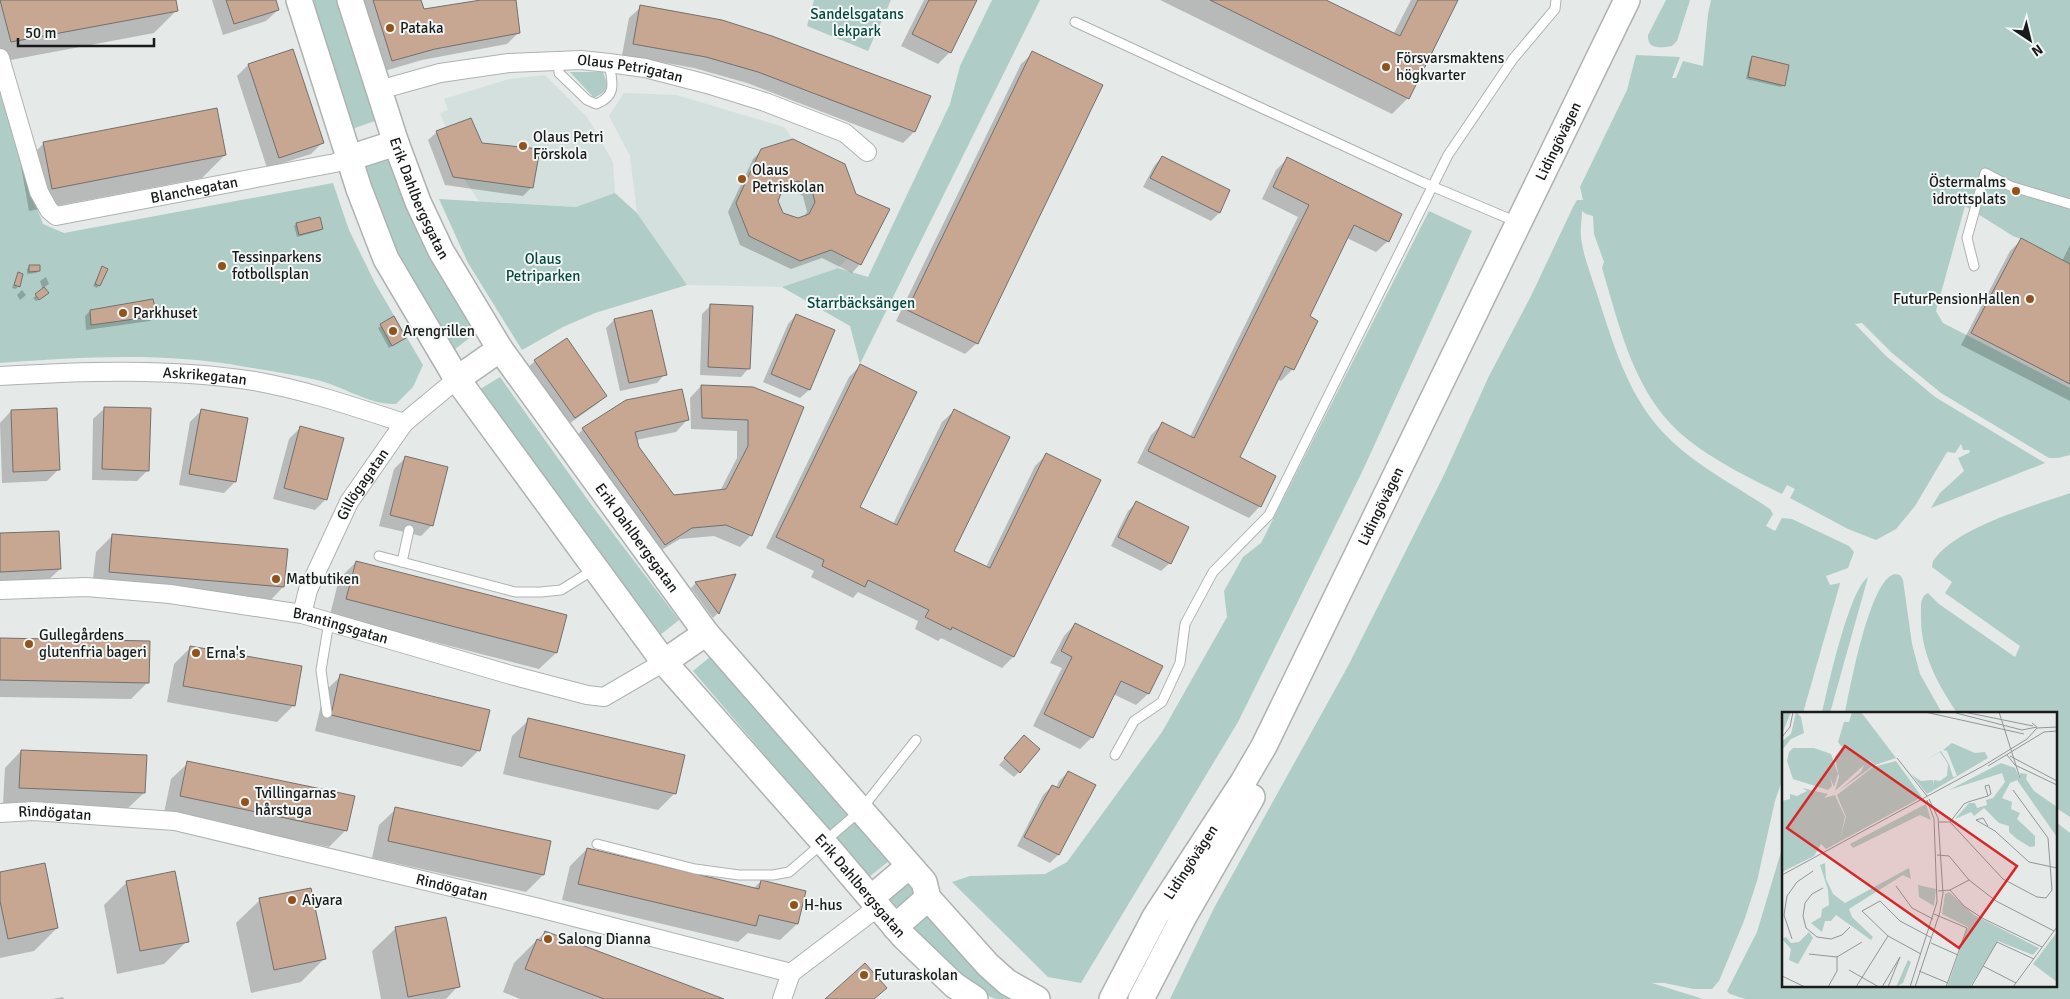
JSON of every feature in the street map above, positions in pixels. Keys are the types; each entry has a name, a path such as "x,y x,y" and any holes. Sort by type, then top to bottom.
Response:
{"street":[{"name":"Erik Dahlbergsgatan","path":"299,0 349,158 386,259 457,379 664,662 824,843 894,927 954,985 976,999"},
{"name":"Erik Dahlbergsgatan","path":"350,0 396,143 418,202 441,251 500,349 706,633 924,882 928,898 988,966 1007,982 1037,999"},
{"name":"Lidingövägen","path":"1112,999 1156,917 1264,746 1627,0"},
{"name":"Lidingövägen","path":"1141,999 1183,918 1253,796 1306,692 1642,0"},
{"name":"Blanchegatan","path":"0,58 39,192 53,214 61,215 335,163 349,158"},
{"name":"Olaus Petrigatan","path":"380,90 440,73 509,63 581,60 609,63 663,73 764,102 845,133 867,152"},
{"path":"349,158 396,143"},
{"path":"457,379 500,349"},
{"name":"Askrikegatan","path":"0,376 127,372 197,375 255,382 306,393 404,423"},
{"name":"Gillögagatan","path":"302,614 308,590 350,502 404,423 457,379"},
{"name":"Brantingsgatan","path":"0,590 86,587 170,594 302,614 483,667 587,695 604,697 664,662"},
{"path":"664,662 706,633"},
{"name":"Rindögatan","path":"0,813 33,811 175,821 539,908 791,973"},
{"path":"782,999 791,973 874,902 909,866"},
{"path":"894,927 928,898"}],"lane":[{"path":"1115,754 1134,721 1162,702 1180,663 1185,624 1213,572 1269,515 1448,155 1513,58 1555,9 1556,0"},
{"path":"1075,22 1431,186 1518,222"},
{"path":"558,61 559,73 587,100 596,104 610,95 613,87 609,63"},
{"path":"1974,266 1967,238 1985,173 2010,186 2070,204"},
{"path":"402,562 409,530"},
{"path":"378,556 515,592 560,590 595,568"},
{"path":"327,712 321,670 329,622"},
{"path":"597,844 695,869 739,875 773,875 789,872 860,810 916,740"}],"shaded area":[{"name":"Olaus Petri Förskola","path":"545,75 587,117 613,162 615,193 577,207 479,201 464,179 453,177 436,131 446,127 440,113 448,110 444,99 509,79"},
{"name":"Olaus Petriskolan","path":"624,93 676,95 784,127 793,139 845,164 856,195 890,209 861,265 848,258 838,268 782,287 687,285 637,213 630,156 609,116"}],"green space":[{"path":"310,0 339,0 378,120 352,129"},
{"name":"Sandelsgatans lekpark","path":"814,0 891,0 868,51 807,26"},
{"name":"Starrbäcksängen","path":"992,0 1040,0 860,364 850,326 782,287 838,268 868,277 950,104 960,66"},
{"path":"1666,0 1690,0 1677,41 1672,46 1655,47 1648,40 1648,35"},
{"path":"1711,0 2070,0 2070,384 1971,333 2021,239 1965,206 1936,311 1943,323 2070,388 2070,455 2049,458 1941,393 1892,353 1862,323 1855,324 1886,356 1935,397 2045,463 1931,508 1940,493 1964,471 1958,458 1969,453 1970,450 1963,450 1961,444 1955,453 1947,452 1915,506 1896,529 1876,540 1848,529 1790,498 1795,489 1787,485 1782,494 1723,463 1694,444 1670,423 1645,389 1627,350 1602,268 1604,262 1594,234 1593,216 1582,211 1581,234 1583,250 1589,270 1620,362 1637,397 1648,414 1660,429 1684,452 1770,509 1773,514 1766,526 1775,531 1782,518 1792,519 1849,546 1854,552 1848,568 1826,576 1830,585 1840,583 1803,712 1782,712 1782,781 1775,801 1757,881 1744,921 1719,981 1712,989 1694,989 1664,983 1652,983 1703,999 1170,999 1214,908 1348,666 1443,477 1489,376 1531,296 1573,207 1577,200 1583,200 1580,187 1627,90 1636,55 1680,57 1672,78 1676,78 1683,61 1703,66"},
{"path":"570,72 603,72 608,86 606,91 594,98"},
{"path":"0,85 33,198 43,224 64,233 333,183 349,230 375,283 423,365 413,387 396,404 386,404 367,399 321,381 216,362 123,357 0,363"},
{"path":"386,158 392,162 419,237 476,333 455,349 395,248 365,169 369,162"},
{"name":"Olaus Petriparken","path":"615,193 637,213 687,285 595,313 563,327 522,350 468,263 439,199 576,207"},
{"path":"1429,211 1472,231 1363,470 1238,722 1081,983 1048,977 952,882 970,876 1045,874 1067,862 1162,732 1227,617 1224,591 1243,557 1261,543"},
{"path":"500,377 590,503 679,620 659,636 477,391"},
{"path":"2070,493 2070,817 2058,809 2058,712 1956,712 1936,678 1923,641 1921,607 1922,599 1928,593 1939,604 2015,657 2020,646 1945,593 1952,582 1932,567 1933,561 1944,549 1959,538 1976,528"},
{"path":"1895,574 1900,575 1903,580 1912,644 1920,674 1941,712 1845,712 1862,636 1877,594 1886,580"},
{"path":"1868,577 1830,712 1822,712 1840,640 1861,586"},
{"path":"711,656 889,861 869,877 693,671"},
{"path":"2058,824 2070,833 2070,999 1745,999 1730,994 1727,991 1757,932 1782,849 1782,986 2058,986"},
{"path":"904,883 911,885 915,894 899,907 892,903 890,896"},
{"path":"931,909 1023,999 996,999 974,987 951,966 912,925"}],"building":[{"path":"0,0 176,0 178,11 11,42"},
{"path":"226,0 276,0 279,10 234,24"},
{"path":"373,0 421,0 424,9 481,0 516,0 520,33 435,49 392,61"},
{"path":"929,0 977,0 951,53 912,34"},
{"name":"Försvarsmaktens högkvarter","path":"1210,0 1326,0 1400,36 1418,0 1458,0 1409,99"},
{"path":"640,5 722,20 772,36 931,96 915,132 758,72 706,57 633,44"},
{"path":"293,49 324,143 279,158 248,64"},
{"path":"1032,51 1103,85 978,344 907,310"},
{"path":"1752,56 1789,65 1785,86 1748,77"},
{"path":"217,108 226,155 52,189 43,142"},
{"path":"471,118 482,143 540,149 533,188 453,177 436,131"},
{"path":"793,139 845,164 856,194 890,209 861,265 831,250 800,261 749,236 736,203 761,149","holes":["798,181 811,187 815,202 809,214 798,218 783,213 778,201 784,186"]},
{"path":"1162,156 1230,190 1220,213 1150,178"},
{"path":"1287,157 1402,214 1389,242 1354,225 1310,316 1318,321 1294,370 1285,366 1240,457 1276,476 1261,507 1148,451 1162,422 1194,438 1309,205 1273,187"},
{"path":"320,217 323,229 299,235 296,223"},
{"name":"FuturPensionHallen","path":"2021,238 2070,264 2070,384 1971,333"},
{"path":"29,265 40,265 40,271 29,272"},
{"path":"102,266 108,269 100,286 95,284"},
{"path":"18,272 23,274 20,287 14,285"},
{"path":"44,287 49,293 39,300 35,294"},
{"name":"Parkhuset","path":"153,299 157,316 91,325 90,310"},
{"path":"710,304 753,306 750,369 708,367"},
{"path":"652,310 667,375 629,383 614,319"},
{"path":"796,314 835,330 810,390 771,374"},
{"name":"Arengrillen","path":"394,316 406,338 392,346 380,324"},
{"path":"567,338 607,396 575,418 534,360"},
{"path":"860,364 917,392 860,507 897,525 954,409 1010,437 954,551 990,568 1046,453 1101,480 1014,657 952,627 951,630 925,617 929,610 868,580 865,587 822,566 824,560 776,537"},
{"path":"701,385 753,387 804,407 752,536 726,525 692,528 665,545 582,428 626,400 682,389 689,420 635,432 639,447 674,495 726,489 748,446 748,420 702,418"},
{"path":"104,407 151,408 149,471 102,469"},
{"path":"57,408 60,470 13,472 11,410"},
{"path":"201,409 248,418 236,482 189,474"},
{"path":"300,426 344,438 327,500 284,488"},
{"path":"405,456 448,467 433,526 390,515"},
{"path":"1136,501 1189,527 1171,564 1118,537"},
{"path":"59,531 61,569 0,572 0,533"},
{"path":"112,534 288,549 284,587 109,572"},
{"path":"356,561 567,615 557,653 346,599"},
{"path":"736,574 719,614 695,582"},
{"path":"1075,623 1163,666 1149,694 1121,681 1093,738 1044,714 1072,657 1061,651"},
{"path":"0,638 150,641 149,683 0,680"},
{"path":"190,646 302,666 295,706 183,686"},
{"path":"340,674 490,710 480,751 331,715"},
{"path":"528,718 685,755 676,794 519,757"},
{"path":"1024,735 1040,749 1020,773 1004,758"},
{"path":"21,750 147,755 145,793 19,788"},
{"path":"187,761 355,796 347,831 180,796"},
{"path":"1068,771 1096,785 1059,855 1024,837 1052,785 1059,788"},
{"path":"395,807 551,841 544,875 388,841"},
{"path":"587,848 759,889 761,880 806,891 798,924 759,915 756,926 578,884"},
{"path":"45,863 58,928 8,939 0,901 0,872"},
{"path":"175,871 189,942 140,951 126,881"},
{"path":"311,888 326,959 274,970 259,898"},
{"path":"446,917 460,987 408,997 395,927"},
{"path":"545,931 724,999 604,999 525,969 537,939 541,941"},
{"name":"Futuraskolan","path":"865,963 887,988 874,999 825,999"}],"place":[{"name":"Pataka","path":"390,28"},
{"name":"Försvarsmaktens högkvarter","path":"1386,67"},
{"name":"Olaus Petri Förskola","path":"523,146"},
{"name":"Olaus Petriskolan","path":"742,179"},
{"name":"Östermalms idrottsplats","path":"2016,191"},
{"name":"Tessinparkens fotbollsplan","path":"222,266"},
{"name":"FuturPensionHallen","path":"2030,299"},
{"name":"Parkhuset","path":"123,313"},
{"name":"Arengrillen","path":"393,331"},
{"name":"Matbutiken","path":"276,579"},
{"name":"Gullegårdens glutenfria bageri","path":"29,644"},
{"name":"Erna's","path":"196,653"},
{"name":"Tvillingarnas hårstuga","path":"245,802"},
{"name":"Aiyara","path":"292,900"},
{"name":"H-hus","path":"794,905"},
{"name":"Salong Dianna","path":"548,939"},
{"name":"Futuraskolan","path":"864,975"}]}
